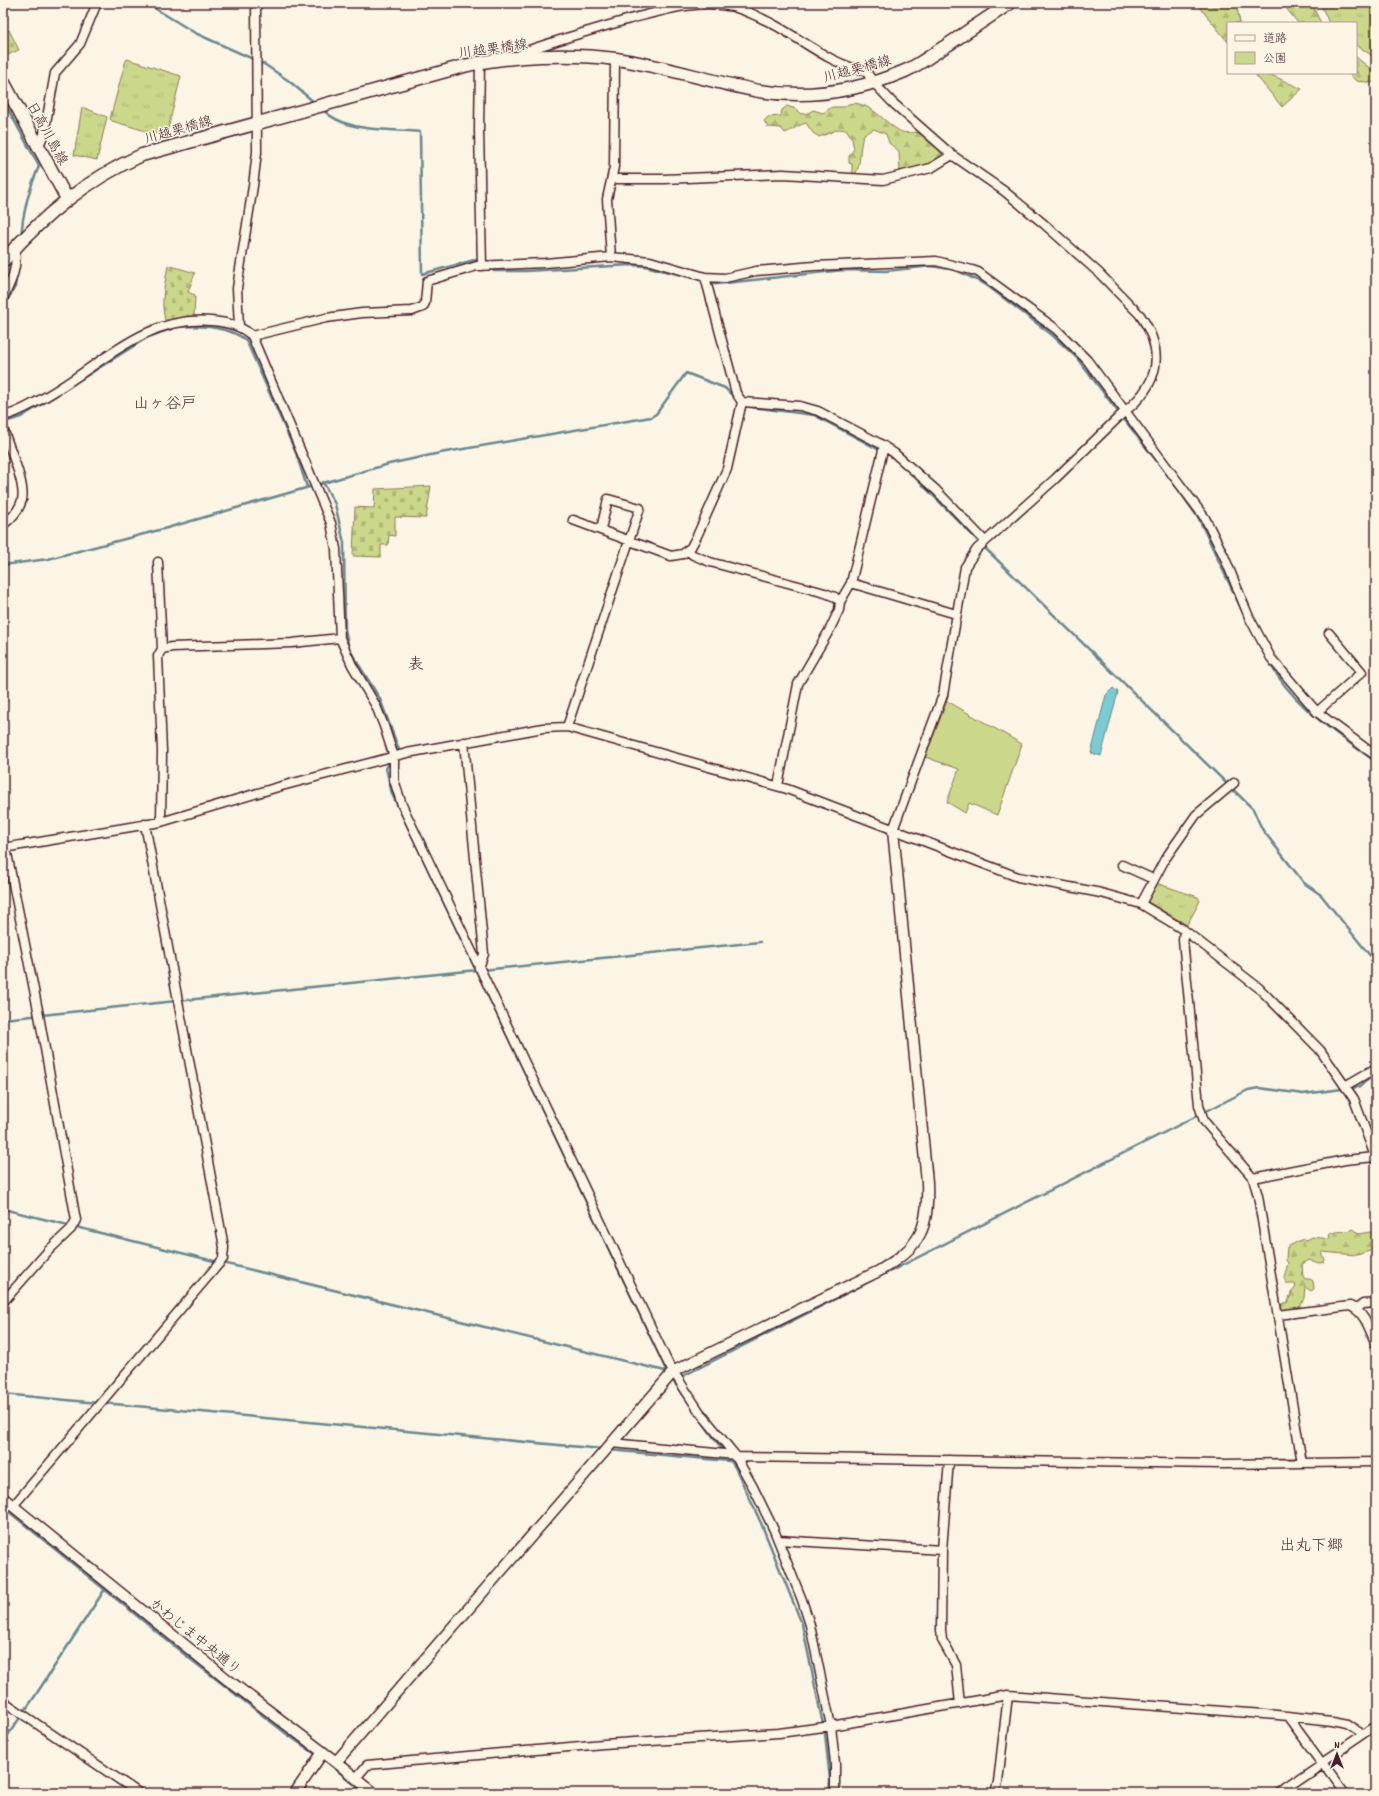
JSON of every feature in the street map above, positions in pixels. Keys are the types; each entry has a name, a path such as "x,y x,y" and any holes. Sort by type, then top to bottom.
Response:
{"main road":[{"name":"川越栗橋線","path":"3,261 15,247 67,199 104,173 142,155 257,122 480,62 514,58 552,57 615,59 736,86 780,94 818,94 873,82 906,70 925,60 1010,3"},
{"name":"日高川島線","path":"3,81 67,199"}],"street":[{"path":"38,148 44,134 55,73 80,44 97,3"},
{"path":"239,327 237,288 256,171 256,3"},
{"path":"336,1762 674,1371 879,1271 899,1259 910,1249 921,1233 928,1207 927,1182 893,830 942,695 965,567 971,556 985,541 1055,479 1124,412 1135,404 1150,384 1153,375 1156,349 1149,329 1140,315 1071,247 1004,191 952,154 893,103 873,82 866,72 851,69 828,58 795,36 768,21 748,12 728,6 685,5 661,10 556,41 526,51 514,58"},
{"path":"611,257 607,199 613,179 615,59"},
{"path":"480,62 482,266"},
{"path":"613,179 664,180 783,174 862,180 883,180 931,168 952,154"},
{"path":"3,298 15,272 17,257 15,247"},
{"path":"252,336 326,318 362,313 412,311 423,307 425,303 427,281 482,266 545,264 611,257 650,261 705,277 725,278 756,271 814,266 936,261 972,270 983,276 1056,329 1087,360 1124,412 1205,518 1224,556 1249,617 1272,658 1317,712 1376,756"},
{"path":"573,520 601,529 671,556 683,554 697,536 726,469 742,402 736,393 705,277"},
{"path":"3,416 12,415 50,395 129,341 166,324 186,320 224,322 246,330 252,336 331,523 336,549 340,638 352,665 376,706 384,726 394,757 394,780 402,805 667,1361 699,1411 735,1456 765,1508 778,1540 810,1625 831,1726 835,1763 835,1793"},
{"path":"742,402 800,406 818,411 884,446 936,490 985,541"},
{"path":"3,428 20,481 22,495 20,505 15,514 3,525"},
{"path":"778,786 798,684 830,629 839,610 840,602 851,583 884,446"},
{"path":"567,727 640,508 608,499 601,529"},
{"path":"687,550 693,555 710,562 825,593 835,597 840,602"},
{"path":"158,562 162,649 158,656 162,744 161,822"},
{"path":"851,583 956,614"},
{"path":"1317,712 1362,672 1329,633"},
{"path":"162,649 292,643 340,638"},
{"path":"3,1302 49,1250 71,1229 76,1220 38,1010 4,848 161,822 278,787 394,757 464,742 543,728 567,727 778,786 1018,877 1101,893 1141,904 1184,930 1259,988 1320,1050 1354,1099 1376,1158 1345,1160 1253,1178"},
{"path":"464,742 484,954 479,968"},
{"path":"1141,904 1153,879 1196,815 1234,783"},
{"path":"13,1506 223,1260 224,1247 145,824"},
{"path":"1122,865 1153,879"},
{"path":"1184,930 1183,940 1199,1105 1204,1121 1253,1178 1258,1196 1302,1463"},
{"path":"1345,1086 1376,1068"},
{"path":"1356,1309 1363,1304 1376,1303"},
{"path":"1278,1315 1350,1306 1356,1309 1365,1318 1376,1344"},
{"path":"612,1443 735,1456 1223,1464 1376,1462"},
{"path":"949,1460 942,1550 941,1635 942,1640 956,1665 960,1704"},
{"name":"かわじま中央通り","path":"3,1498 222,1675 374,1793"},
{"path":"778,1540 942,1550"},
{"path":"356,1778 367,1765 603,1744 779,1733 831,1726 1008,1695 1332,1721 1348,1724 1357,1730 1362,1736"},
{"path":"995,1793 1008,1695"},
{"path":"3,1702 139,1793"},
{"path":"1288,1717 1344,1793"},
{"path":"1279,1793 1376,1727"},
{"path":"295,1793 323,1752"}],"green space":[{"path":"1196,3 1236,3 1240,22 1227,22 1227,41"},
{"path":"1282,3 1311,3 1320,22 1297,22"},
{"path":"1320,3 1376,3 1376,58 1357,46 1357,22 1329,22"},
{"path":"9,30 19,50 3,57 3,33"},
{"path":"1357,58 1372,70 1376,70 1376,83 1356,81 1349,74 1357,74"},
{"path":"127,59 181,76 166,137 112,121 110,119"},
{"path":"1255,74 1269,74 1302,89 1282,107"},
{"path":"854,103 867,107 901,131 906,133 920,133 937,146 943,157 919,168 900,173 899,151 889,143 886,134 874,129 864,134 861,145 859,166 855,174 852,172 852,164 849,163 849,156 854,149 852,139 847,130 839,129 819,137 813,133 806,123 785,133 781,128 768,127 764,121 768,117 781,116 782,110 787,106 796,109 801,114 808,113 813,110 823,113 832,107 845,107 848,104"},
{"path":"82,107 107,117 97,160 74,155"},
{"path":"168,265 195,273 188,292 195,295 194,317 165,320 163,300"},
{"path":"431,486 426,518 395,517 395,536 389,535 388,545 381,545 381,557 353,556 355,507 374,508 375,489"},
{"path":"3,661 7,702 3,702"},
{"path":"947,701 1022,744 997,815 969,803 965,813 947,802 959,769 925,757"},
{"path":"1156,883 1198,897 1200,901 1187,925 1145,900"},
{"path":"1354,1229 1359,1234 1376,1231 1376,1249 1357,1255 1322,1252 1325,1259 1324,1262 1319,1263 1309,1260 1302,1264 1303,1276 1305,1279 1310,1279 1313,1281 1314,1289 1311,1291 1305,1287 1304,1298 1299,1310 1279,1313 1282,1304 1288,1302 1291,1293 1296,1287 1295,1284 1287,1284 1284,1278 1288,1263 1286,1260 1287,1247 1303,1239 1307,1240 1312,1237 1330,1239 1329,1234"}],"water":[{"path":"1113,688 1118,692 1101,756 1091,753 1106,695"}],"waterway":[{"path":"149,3 151,6 195,33 264,64 289,81 315,103"},
{"path":"3,100 39,166 27,200 21,236"},
{"path":"322,109 343,123 355,126 381,130 420,132 422,274 478,259 481,261"},
{"path":"19,260 20,249"},
{"path":"489,267 494,271 526,271 631,265 645,266 717,284 843,270 886,271 931,266 956,270 985,284 1051,334 1076,357 1173,482 1199,519 1245,617"},
{"path":"3,308 15,287 17,273"},
{"path":"177,327 195,326 222,329 239,335 246,340 296,453 307,487"},
{"path":"64,390 148,337 171,329"},
{"path":"3,565 48,559 167,528 389,464 440,453 651,417 656,414 686,373 725,388 734,397"},
{"path":"4,417 5,422 21,417 57,395"},
{"path":"752,407 814,415 896,459"},
{"path":"914,476 985,548 1253,809 1262,829 1304,883 1321,895 1376,963"},
{"path":"323,482 335,504 344,543 345,629 349,649 380,699 399,750 398,752"},
{"path":"1268,660 1278,677 1302,705 1330,729 1376,762"},
{"path":"391,761 386,768 392,794 668,1374"},
{"path":"482,970 760,942"},
{"path":"3,1019 477,970"},
{"path":"881,1276 1248,1090 1259,1088 1303,1094 1358,1087 1376,1074"},
{"path":"3,1209 218,1262"},
{"path":"223,1263 665,1371"},
{"path":"679,1378 873,1280"},
{"path":"671,1378 690,1404"},
{"path":"3,1394 98,1403"},
{"path":"103,1403 602,1449"},
{"path":"699,1417 724,1452"},
{"path":"609,1450 729,1461"},
{"path":"727,1456 735,1467 761,1523 802,1624 825,1734 830,1780 829,1793"},
{"path":"3,1507 189,1658 288,1735 318,1756"},
{"path":"3,1742 105,1589"},
{"path":"322,1758 365,1793"}],"district":[{"name":"山ヶ谷戸","path":"165,402"},
{"name":"表","path":"416,663"},
{"name":"出丸下郷","path":"1311,1544"}]}
